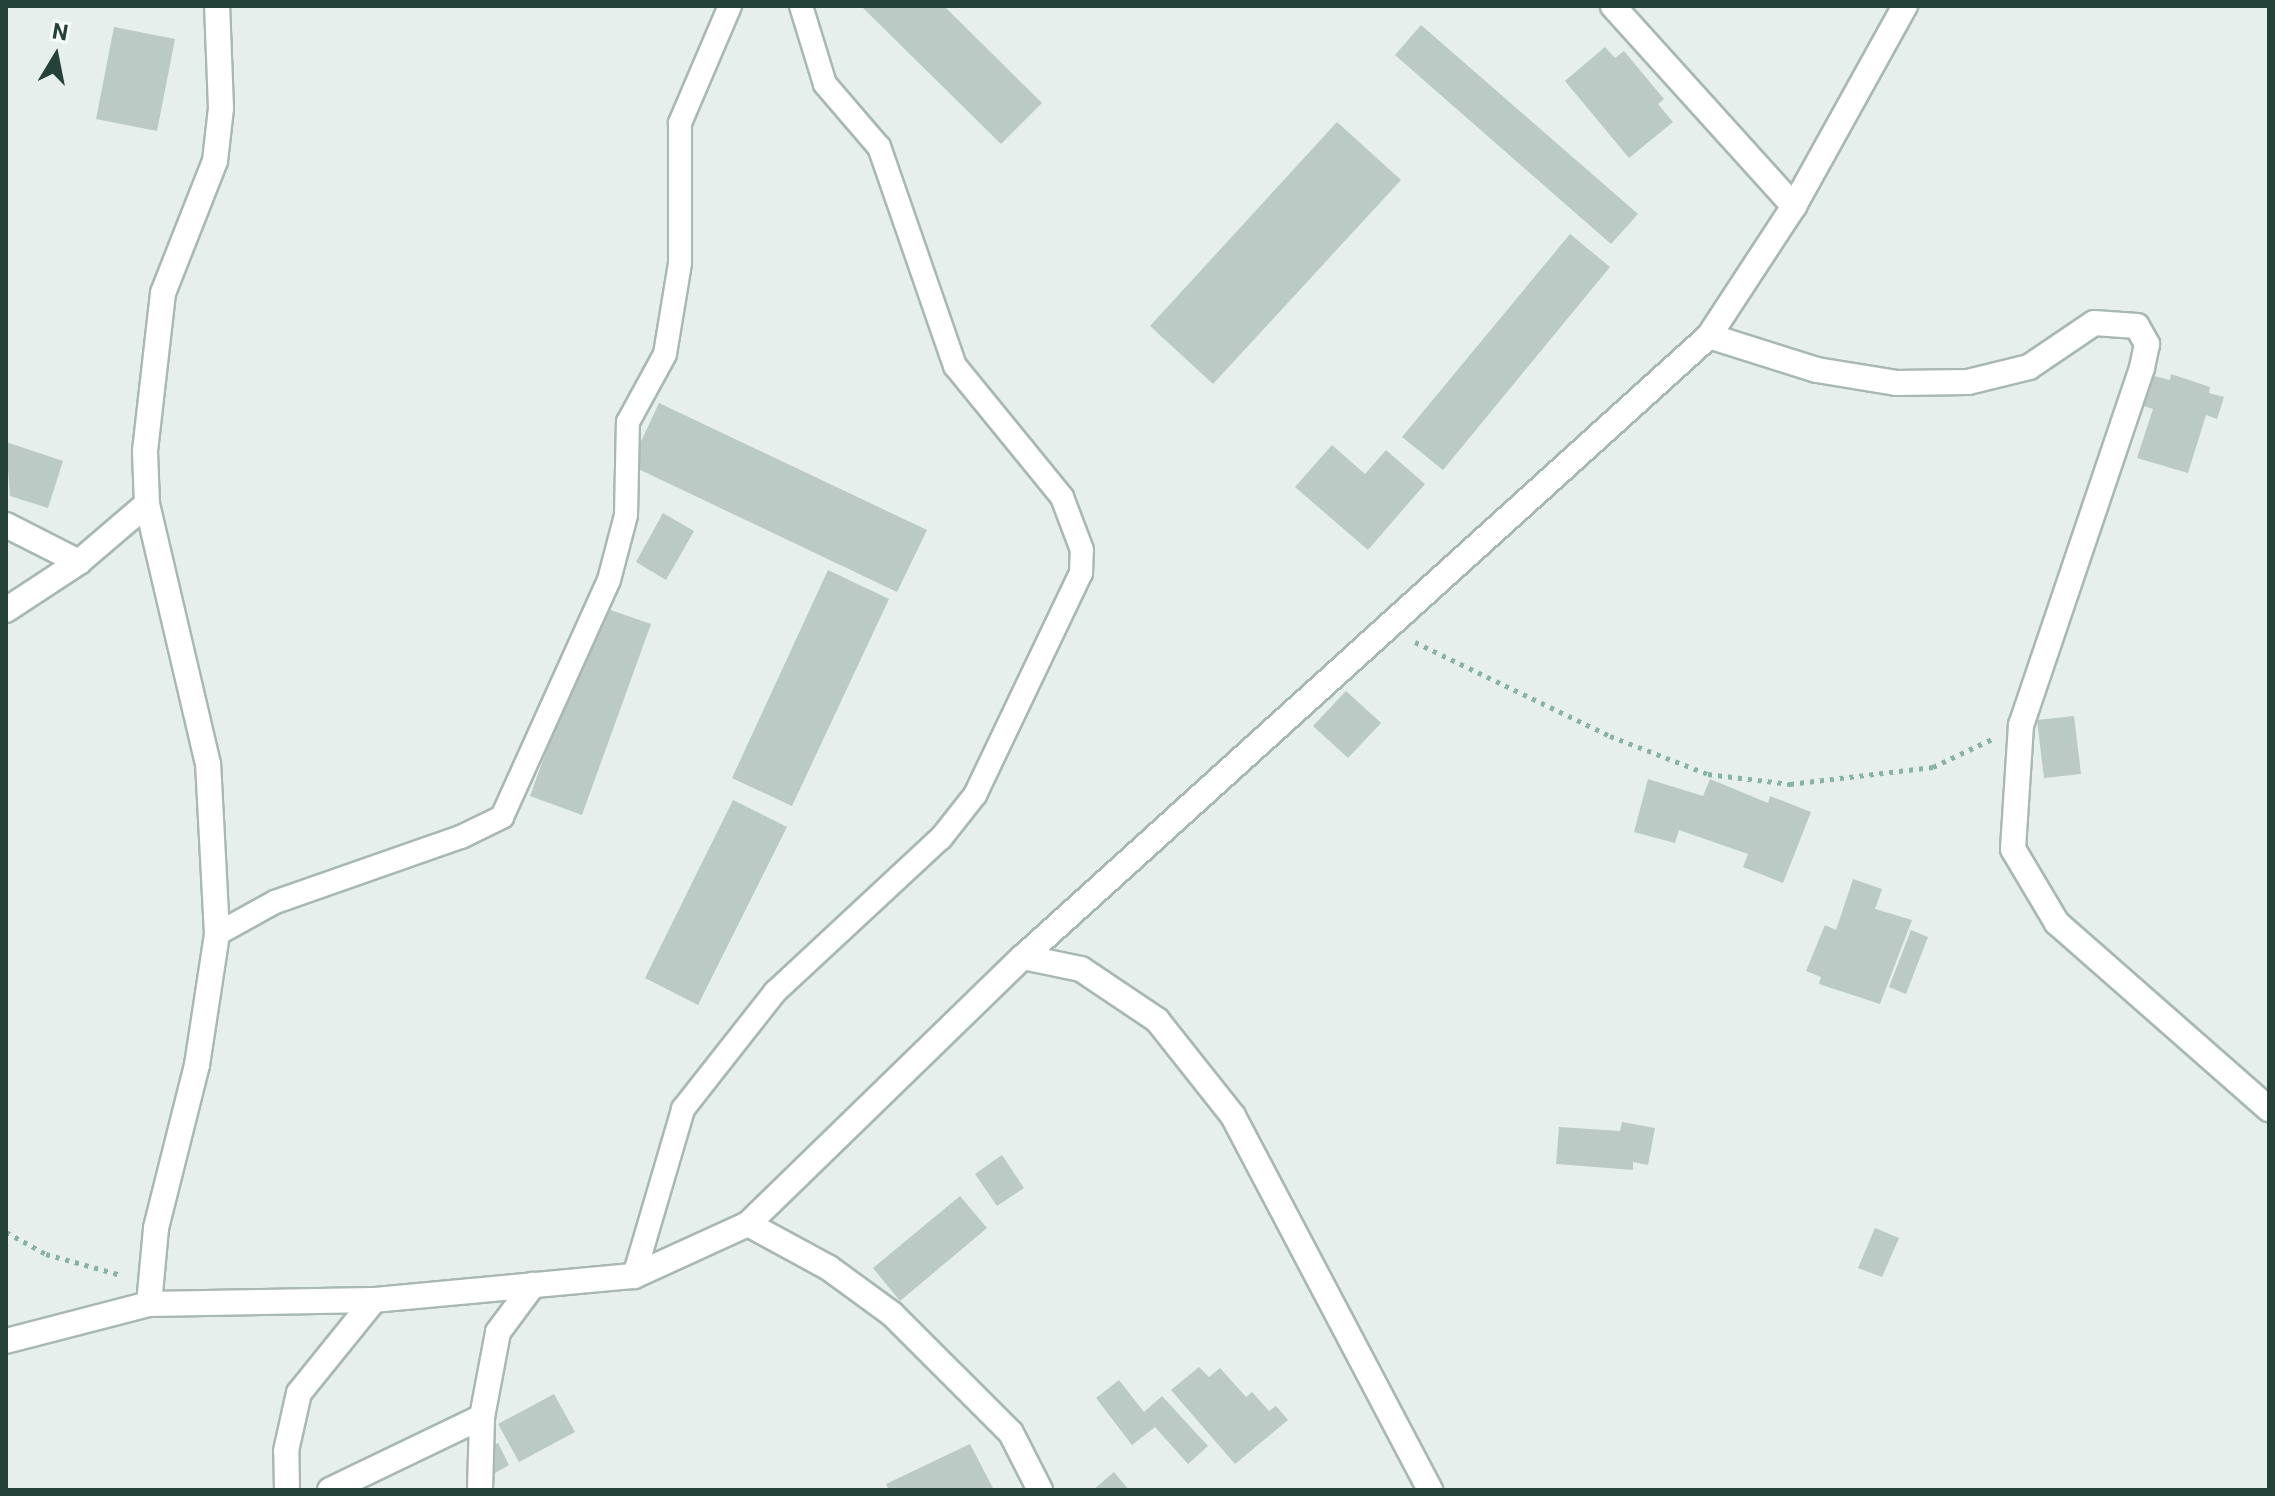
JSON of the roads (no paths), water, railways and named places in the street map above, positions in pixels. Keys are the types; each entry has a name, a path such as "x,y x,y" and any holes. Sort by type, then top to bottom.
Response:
{"street":[{"path":"150,1294 156,1228 197,1065 217,934 208,764 147,504 145,451 163,293 215,161 221,108 217,6"},
{"path":"1613,6 1794,206"},
{"path":"6,1341 150,1294 374,1300 634,1276 748,1224 1023,957 1709,336 1794,206 1905,6"},
{"path":"1709,336 1817,370 1896,383 1968,382 2029,367 2094,323 2137,326 2147,344 2142,368 2021,725 2013,849 2057,923 2269,1109"},
{"path":"6,610 79,562 147,504"},
{"path":"6,525 79,562"},
{"path":"1023,957 1081,969 1157,1020 1233,1116 1430,1490"},
{"path":"748,1224 829,1268 892,1314 1011,1433 1040,1490"},
{"path":"480,1490 482,1417 498,1332 533,1285"},
{"path":"287,1490 286,1451 299,1393 374,1300"},
{"path":"330,1490 482,1417"}],"lane":[{"path":"217,934 275,902 461,837 502,817 609,580 626,515 628,422 665,354 680,263 680,123 730,6"},
{"path":"634,1276 683,1109 775,992 941,838 975,795 1081,573 1082,550 1062,497 955,366 879,147 825,84 801,6"}]}
